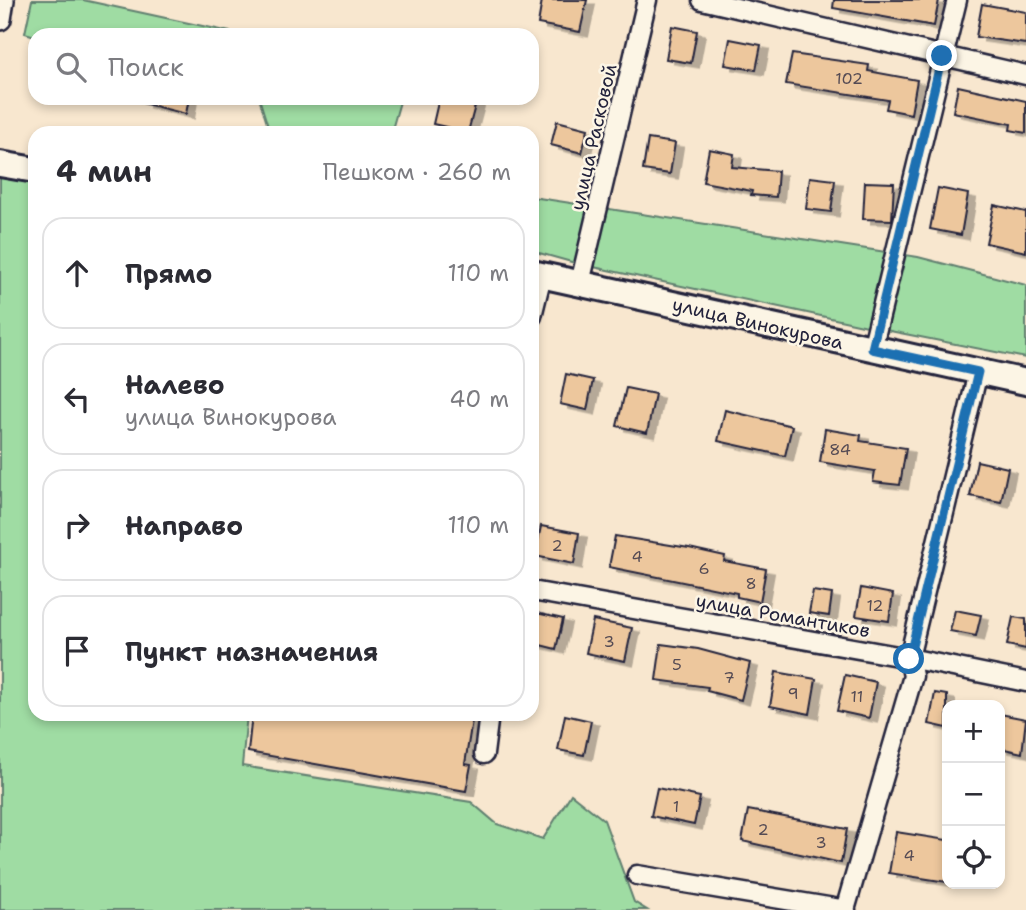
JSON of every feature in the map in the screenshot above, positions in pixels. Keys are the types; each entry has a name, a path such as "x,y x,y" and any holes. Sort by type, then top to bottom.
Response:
{"main road":[{"path":"0,164 28,169"},
{"name":"улица Винокурова","path":"539,274 1026,382"}],"street":[{"path":"0,19 3,0"},
{"name":"улица Расковой","path":"580,283 647,0"},
{"path":"702,0 1026,75"},
{"path":"872,349 957,0"},
{"path":"637,875 846,910 913,676 909,659 978,372"},
{"name":"улица Романтиков","path":"539,592 1026,682"},
{"path":"484,754 488,721"}],"green space":[{"path":"32,0 83,0 212,28 28,28 28,34 25,33"},
{"path":"261,105 399,105 393,126 268,126"},
{"path":"0,177 28,181 28,721 246,721 242,766 471,802 497,824 543,839 571,794 604,820 634,902 647,910 0,910"},
{"path":"539,198 918,257 1026,285 1026,358 895,332 539,253"}],"building":[{"path":"542,0 587,0 580,32 538,24"},
{"path":"834,0 939,0 934,26 833,8"},
{"path":"982,4 1026,12 1026,44 976,37"},
{"path":"672,26 697,31 691,63 666,59"},
{"path":"730,39 761,45 756,70 725,65"},
{"path":"792,54 869,65 868,71 917,80 911,114 886,109 888,100 786,84"},
{"path":"958,86 1026,101 1026,133 1010,130 1011,124 953,112"},
{"path":"150,105 188,105 186,114"},
{"path":"437,105 475,105 470,126 433,124"},
{"path":"557,121 588,129 582,153 551,145"},
{"path":"648,139 675,143 670,174 643,170"},
{"path":"709,149 734,154 732,167 778,171 776,197 751,195 752,191 703,182"},
{"path":"810,177 835,180 831,212 806,209"},
{"path":"865,182 894,183 892,220 863,219"},
{"path":"938,188 968,194 961,235 930,229"},
{"path":"994,205 1026,212 1026,252 986,243"},
{"path":"566,374 593,380 587,410 560,404"},
{"path":"626,388 655,394 647,433 617,426"},
{"path":"725,410 792,426 785,456 718,441"},
{"path":"825,429 861,435 860,441 906,448 900,485 873,482 875,471 820,462"},
{"path":"977,461 1008,468 1001,502 970,496"},
{"path":"541,526 579,533 574,564 539,557"},
{"path":"615,536 689,548 725,556 724,561 766,569 760,602 737,597 737,593 609,567"},
{"path":"861,588 893,594 889,621 856,616"},
{"path":"813,591 832,594 829,616 809,613"},
{"path":"955,610 981,615 976,636 950,631"},
{"path":"539,614 563,619 556,649 539,645"},
{"path":"1013,617 1026,619 1026,649 1007,645"},
{"path":"593,620 632,628 625,661 586,653"},
{"path":"661,644 698,649 750,663 741,700 707,691 708,687 656,680"},
{"path":"776,672 816,679 810,714 770,706"},
{"path":"845,675 876,682 869,718 837,711"},
{"path":"935,693 947,695 947,700 942,700 942,727 929,724"},
{"path":"565,715 591,721 584,755 558,750"},
{"path":"1005,715 1026,719 1022,753 1005,749"},
{"path":"251,721 472,721 465,764 471,765 466,791 248,752"},
{"path":"657,788 700,797 694,825 651,816"},
{"path":"748,810 847,829 841,863 742,841"},
{"path":"896,832 942,839 942,881 889,873"}],"route":[{"path":"909,659 978,372 872,349 942,56"}]}
